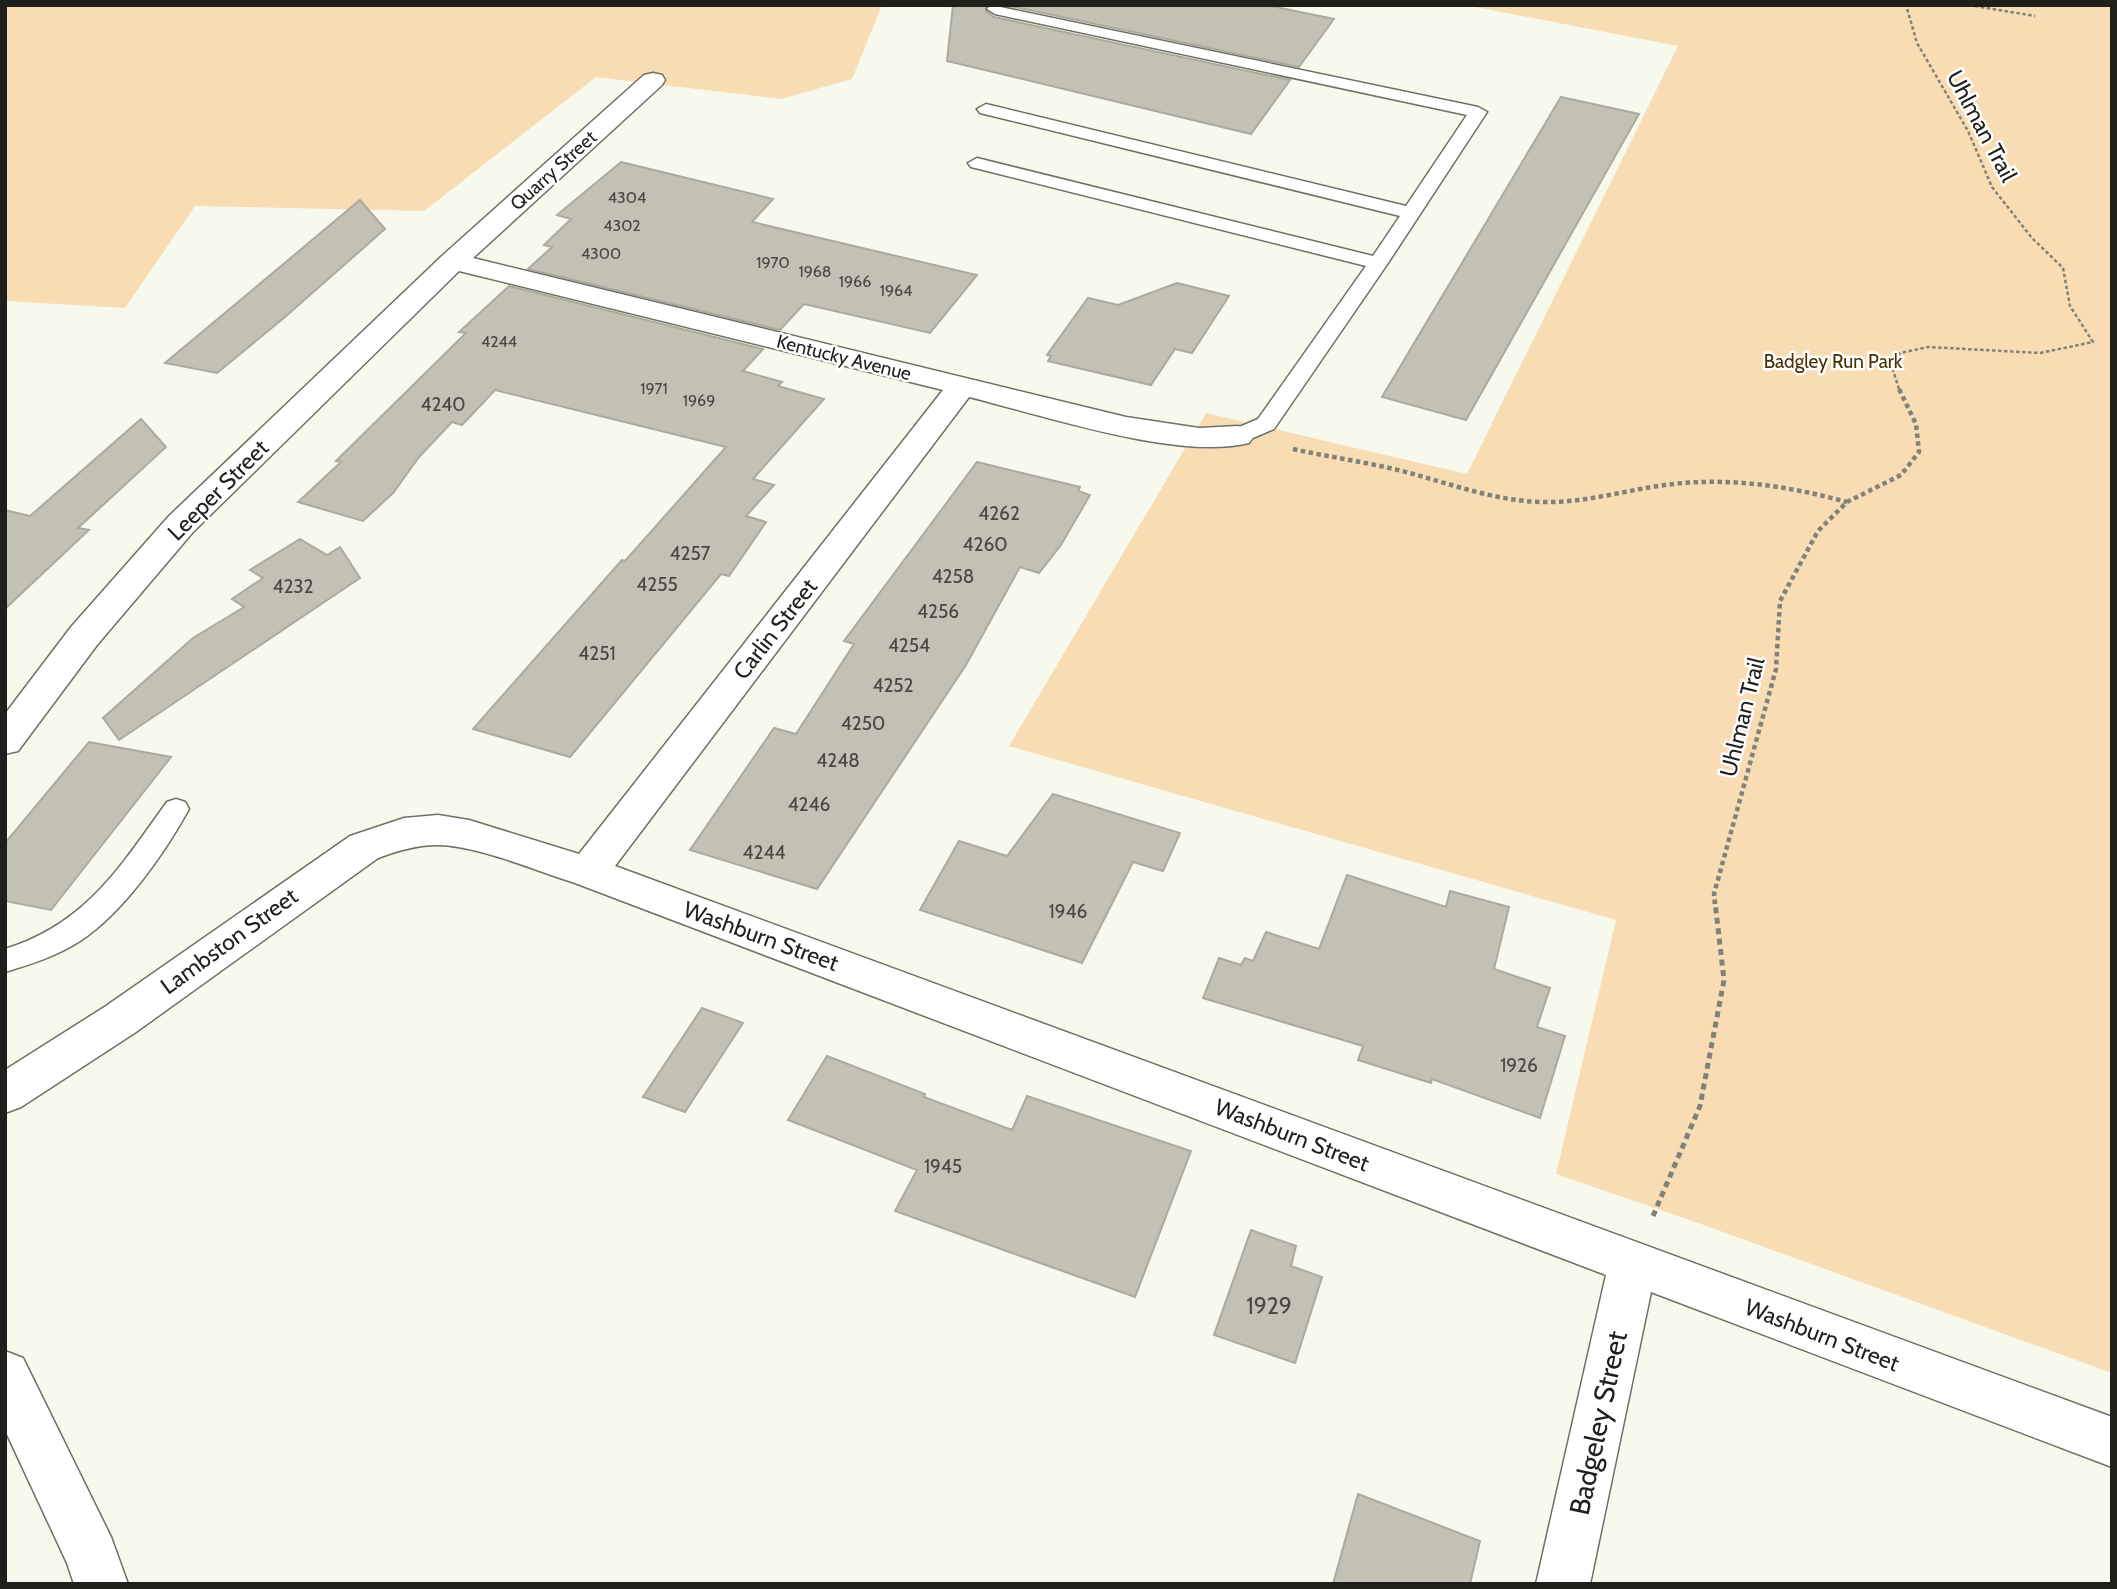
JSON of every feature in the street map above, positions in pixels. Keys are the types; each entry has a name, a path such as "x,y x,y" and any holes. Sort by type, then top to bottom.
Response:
{"street":[{"name":"Quarry Street","path":"453,261 653,79"},
{"name":"Kentucky Avenue","path":"453,261 1169,435 1199,438 1237,436"},
{"name":"Leeper Street","path":"5,741 84,636 181,524 453,261"},
{"name":"Carlin Street","path":"588,872 962,386"},
{"name":"Lambston Street","path":"5,1094 121,1019 327,871 364,848 404,834 438,830 469,835"},
{"name":"Washburn Street","path":"469,835 588,872 2112,1443"},
{"name":"Badgeley Street","path":"1563,1584 1633,1263"},
{"path":"5,1375 92,1556 101,1584"}],"lane":[{"path":"995,9 1478,112 1378,263 1266,424 1237,436"},
{"path":"986,109 1411,213"},
{"path":"977,163 1378,263"},
{"path":"5,961 40,950 81,927 123,884 176,809"}],"path":[{"name":"Uhlman Trail","path":"1633,1263 1700,1106 1724,980 1714,894 1776,669 1780,601 1818,531 1847,502 1901,475 1919,452 1916,424 1900,393 1892,367 1900,353 1928,346 2040,353 2092,342 2070,306 2063,268 2032,238 1992,187 1968,131 1917,43 1906,5"},
{"path":"1969,5 2035,16"},
{"path":"1237,436 1402,471 1509,500 1546,502 1579,499 1661,485 1736,479 1792,486 1847,502"}],"green space":[{"path":"5,5 882,5 852,79 781,99 596,77 424,211 195,206 125,308 5,301"},
{"name":"Badgley Run Park","path":"1465,5 2112,5 2112,1373 1556,1174 1616,920 1009,746 1206,413 1467,474 1678,46"}],"building":[{"path":"953,5 987,5 986,11 994,17 1290,80 1251,134 947,61"},
{"path":"1005,5 1266,5 1334,19 1299,67"},
{"path":"1561,97 1639,114 1466,420 1382,397"},
{"path":"621,162 773,199 752,222 977,275 930,333 804,304 780,330 528,269 552,247 544,245 571,219 557,215"},
{"path":"360,200 385,229 285,317 217,373 165,363"},
{"path":"1177,283 1229,296 1192,353 1175,349 1151,385 1048,361 1051,356 1047,355 1088,298 1118,305"},
{"path":"509,286 763,349 743,371 782,382 778,386 824,399 753,479 774,485 746,516 766,522 729,576 721,574 570,757 473,729 726,447 495,390 462,425 452,422 419,457 393,493 363,521 298,502 341,462 336,461 466,333 459,332"},
{"path":"141,419 166,447 78,528 89,530 5,609 5,510 30,516"},
{"path":"977,462 1080,487 1078,491 1090,495 1061,545 1039,573 1020,567 966,665 817,889 690,850 774,728 796,734 854,644 844,641"},
{"path":"300,539 327,555 340,547 360,578 119,740 103,718 193,638 244,607 232,599 263,578 250,570"},
{"path":"89,742 171,757 51,910 5,901 5,843"},
{"path":"1053,794 1180,833 1163,871 1133,862 1082,963 920,910 959,841 1007,856"},
{"path":"1347,875 1446,907 1450,891 1509,907 1494,969 1550,988 1537,1027 1565,1036 1540,1118 1432,1079 1431,1083 1358,1060 1363,1046 1203,998 1219,958 1241,965 1245,958 1253,961 1266,932 1319,949"},
{"path":"702,1008 743,1023 685,1112 643,1097"},
{"path":"827,1056 1012,1130 1027,1096 1191,1151 1135,1297 895,1211 917,1170 788,1120"},
{"path":"1251,1230 1296,1246 1291,1266 1322,1277 1295,1363 1214,1335"},
{"path":"1358,1494 1480,1541 1470,1584 1333,1584"}]}
